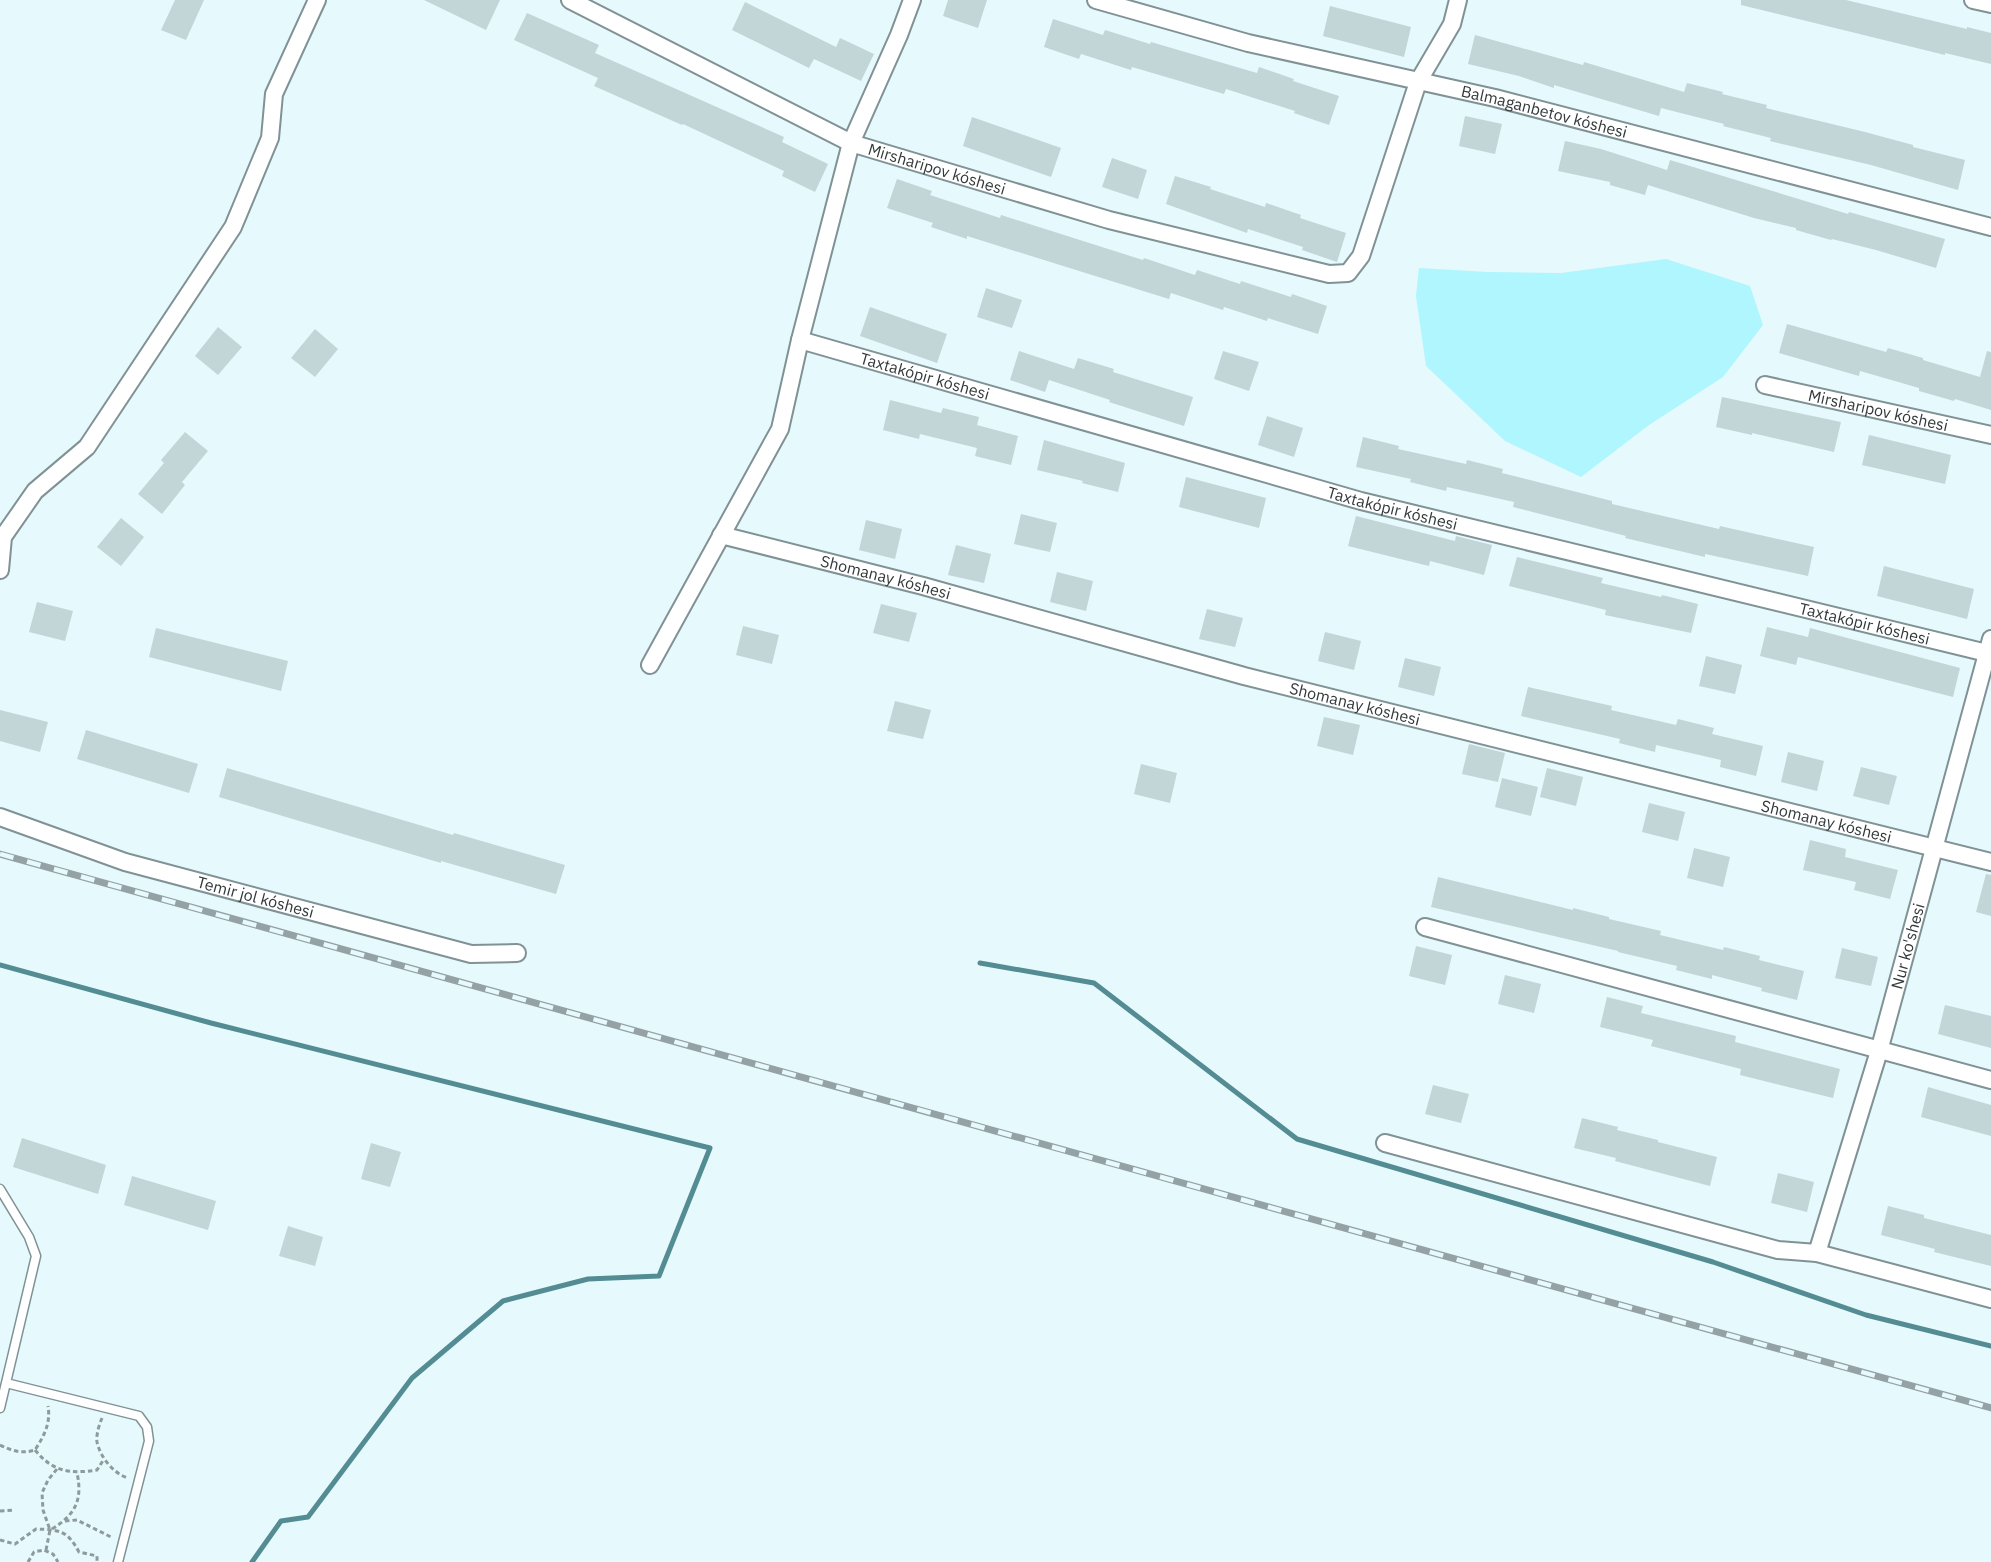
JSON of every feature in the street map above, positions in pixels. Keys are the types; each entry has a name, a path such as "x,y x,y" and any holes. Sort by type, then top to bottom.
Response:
{"street":[{"path":"0,570 3,537 35,491 87,447 233,227 270,138 274,94 317,0"},
{"name":"Mirsharipov kóshesi","path":"570,0 851,143 1109,220 1329,274 1348,273 1361,256 1418,82"},
{"path":"650,665 780,429 851,143 900,35 912,0"},
{"name":"Balmaganbetov kóshesi","path":"1096,0 1248,44 1495,99 1991,227"},
{"path":"1418,82 1452,24 1458,0"},
{"path":"1973,0 1991,4"},
{"name":"Taxtakópir kóshesi","path":"801,340 1361,501 1990,649"},
{"name":"Mirsharipov kóshesi","path":"1765,384 1991,435"},
{"name":"Shomanay kóshesi","path":"722,535 923,586 1244,676 1991,862"},
{"name":"Nur ko'shesi","path":"1817,1253 1879,1051 1990,649"},
{"name":"Temir jol kóshesi","path":"0,817 125,862 448,948 471,954 517,953"},
{"path":"1425,927 1991,1080"},
{"path":"1385,1143 1778,1250 1817,1253 1991,1299"}],"lane":[{"path":"0,1190 29,1237 36,1256 0,1408"},
{"path":"6,1383 139,1416 147,1427 148,1442 118,1562"}],"path":[{"path":"0,1445 11,1451 35,1450 46,1434 49,1413 45,1393"},
{"path":"105,1408 97,1442 104,1459 120,1475 139,1481"},
{"path":"35,1450 43,1460 57,1469 77,1473 97,1470 104,1459"},
{"path":"46,1550 50,1530 43,1510 42,1493 48,1480 57,1469"},
{"path":"50,1530 65,1521 75,1509 79,1495 77,1473"},
{"path":"0,1511 14,1510"},
{"path":"65,1521 77,1520 123,1545"},
{"path":"0,1540 15,1544 36,1529 56,1530 71,1538 79,1552 97,1556 97,1562"},
{"path":"28,1562 34,1552 46,1550 53,1554 58,1562"}],"shaded area":[{"path":"1666,259 1750,286 1763,325 1723,377 1649,425 1581,477 1505,441 1426,366 1416,296 1419,268 1561,273"}],"building":[{"path":"175,0 204,0 186,40 161,30"},
{"path":"424,0 500,0 486,30"},
{"path":"948,0 987,0 978,28 943,16"},
{"path":"1741,0 1846,0 1991,33 1991,64 1945,53 1945,55 1741,5"},
{"path":"745,2 836,47 840,38 874,54 861,81 814,59 809,68 732,30"},
{"path":"1330,6 1411,27 1404,57 1323,36"},
{"path":"527,13 599,45 595,53 784,137 782,142 828,164 815,192 782,176 784,171 594,86 598,78 514,40"},
{"path":"1053,19 1103,35 1105,30 1150,44 1151,42 1257,73 1259,67 1339,96 1329,125 1294,113 1295,111 1226,89 1224,94 1132,67 1131,70 1081,54 1079,59 1044,47"},
{"path":"1475,35 1583,65 1584,62 1684,92 1687,83 1723,92 1722,94 1767,105 1766,108 1865,132 1965,160 1958,190 1871,165 1770,141 1771,138 1723,126 1724,124 1661,108 1659,116 1554,85 1554,88 1519,76 1468,64"},
{"path":"1465,116 1502,124 1495,154 1459,146"},
{"path":"972,117 1061,148 1051,177 963,146"},
{"path":"1565,141 1601,149 1667,170 1670,160 1848,214 1849,212 1945,239 1936,268 1754,218 1648,185 1645,195 1610,185 1610,182 1558,171"},
{"path":"1112,158 1147,170 1138,199 1102,187"},
{"path":"1175,176 1265,207 1266,203 1301,215 1300,218 1346,233 1337,262 1302,250 1303,247 1248,229 1247,233 1166,204"},
{"path":"897,179 932,191 930,195 1000,218 1001,215 1195,275 1197,270 1291,297 1292,294 1327,306 1318,334 1268,318 1267,321 1224,307 1223,310 1171,293 1169,299 967,236 967,239 931,227 933,223 887,208"},
{"path":"986,288 1022,300 1012,328 977,317"},
{"path":"870,307 947,334 937,363 860,336"},
{"path":"1787,324 1886,352 1888,348 1980,377 1987,351 1991,352 1991,410 1919,391 1919,388 1860,371 1859,376 1779,353"},
{"path":"218,327 242,347 218,375 195,356"},
{"path":"315,329 338,349 315,377 291,358"},
{"path":"1019,351 1074,369 1078,358 1114,369 1113,372 1193,397 1184,426 1049,380 1045,392 1010,380"},
{"path":"1223,351 1259,362 1249,391 1214,379"},
{"path":"1722,397 1841,422 1834,452 1716,427"},
{"path":"890,400 941,413 943,408 979,417 977,425 1018,436 1011,465 975,456 977,448 920,434 919,439 883,430"},
{"path":"1267,416 1303,428 1294,457 1258,445"},
{"path":"185,432 208,451 182,482 185,485 162,514 138,494 164,463 161,460"},
{"path":"1869,435 1951,455 1945,484 1862,465"},
{"path":"1363,437 1399,446 1398,449 1466,464 1467,460 1503,469 1502,473 1612,501 1612,504 1719,529 1720,526 1814,547 1808,576 1705,554 1705,557 1625,538 1626,536 1513,507 1514,502 1447,487 1446,491 1410,482 1411,479 1356,467"},
{"path":"1044,440 1125,463 1118,492 1037,470"},
{"path":"1186,477 1266,498 1259,528 1179,507"},
{"path":"1021,514 1057,523 1050,552 1014,544"},
{"path":"1356,516 1455,541 1456,536 1492,545 1484,575 1430,561 1429,566 1348,546"},
{"path":"121,518 144,537 121,566 97,547"},
{"path":"866,520 902,529 895,559 859,550"},
{"path":"956,545 991,554 984,583 948,575"},
{"path":"1517,557 1603,578 1601,583 1698,604 1691,633 1605,615 1606,610 1509,586"},
{"path":"1884,566 1974,589 1967,619 1877,596"},
{"path":"1057,572 1093,581 1086,611 1050,602"},
{"path":"37,602 73,611 65,641 29,632"},
{"path":"881,604 917,613 909,642 873,633"},
{"path":"1207,609 1243,618 1235,647 1199,639"},
{"path":"743,626 779,635 772,664 736,655"},
{"path":"1767,627 1808,637 1810,628 1960,668 1953,697 1798,657 1796,665 1760,656"},
{"path":"156,628 288,661 281,691 149,657"},
{"path":"1325,632 1361,641 1354,670 1318,661"},
{"path":"1706,656 1742,665 1735,694 1699,686"},
{"path":"1405,658 1441,667 1434,696 1398,687"},
{"path":"1528,687 1612,706 1611,710 1676,725 1678,719 1714,728 1712,734 1763,746 1756,776 1720,767 1721,760 1656,745 1655,752 1619,743 1620,739 1521,716"},
{"path":"895,701 931,710 923,739 887,731"},
{"path":"0,710 48,722 40,752 0,741"},
{"path":"1324,717 1360,725 1353,755 1317,746"},
{"path":"86,730 198,764 189,793 77,759"},
{"path":"1469,744 1505,753 1498,782 1462,774"},
{"path":"1788,752 1824,761 1817,791 1781,782"},
{"path":"1141,764 1177,773 1170,803 1134,794"},
{"path":"1861,767 1897,776 1889,805 1853,796"},
{"path":"227,768 453,835 454,833 565,865 556,894 441,861 441,863 219,797"},
{"path":"1547,768 1583,777 1576,806 1540,797"},
{"path":"1502,778 1538,787 1531,816 1495,807"},
{"path":"1649,803 1685,812 1678,841 1642,832"},
{"path":"1810,840 1846,849 1845,857 1898,870 1890,899 1854,890 1856,882 1803,870"},
{"path":"1694,848 1730,857 1723,887 1687,878"},
{"path":"1986,874 1991,875 1991,916 1976,912"},
{"path":"1438,877 1609,917 1609,919 1661,931 1660,935 1760,956 1759,960 1804,971 1797,1000 1712,975 1712,979 1676,970 1677,966 1618,951 1431,907"},
{"path":"1416,946 1452,955 1445,985 1409,976"},
{"path":"1842,948 1878,957 1871,986 1835,978"},
{"path":"1505,975 1541,984 1534,1013 1498,1004"},
{"path":"1607,997 1643,1006 1641,1013 1736,1036 1735,1042 1840,1069 1833,1098 1740,1075 1741,1069 1651,1046 1653,1040 1600,1027"},
{"path":"1945,1005 1991,1016 1991,1048 1938,1034"},
{"path":"1433,1085 1469,1094 1461,1123 1425,1114"},
{"path":"1928,1087 1991,1105 1991,1136 1921,1117"},
{"path":"1582,1118 1618,1127 1617,1130 1658,1140 1658,1142 1717,1157 1710,1186 1574,1148"},
{"path":"22,1138 106,1165 98,1194 13,1167"},
{"path":"371,1143 401,1152 390,1187 361,1179"},
{"path":"1778,1173 1814,1182 1807,1212 1771,1203"},
{"path":"132,1176 216,1201 208,1230 124,1205"},
{"path":"1888,1206 1991,1235 1991,1266 1934,1252 1935,1249 1881,1235"},
{"path":"288,1226 323,1237 315,1266 279,1256"}],"waterway":[{"path":"980,963 1094,983 1297,1139 1713,1262 1866,1315 1991,1346"},
{"path":"0,965 211,1023 710,1148 659,1276 588,1279 503,1301 412,1378 308,1517 281,1521 252,1562"}],"railway":[{"path":"0,854 1991,1408"}]}
